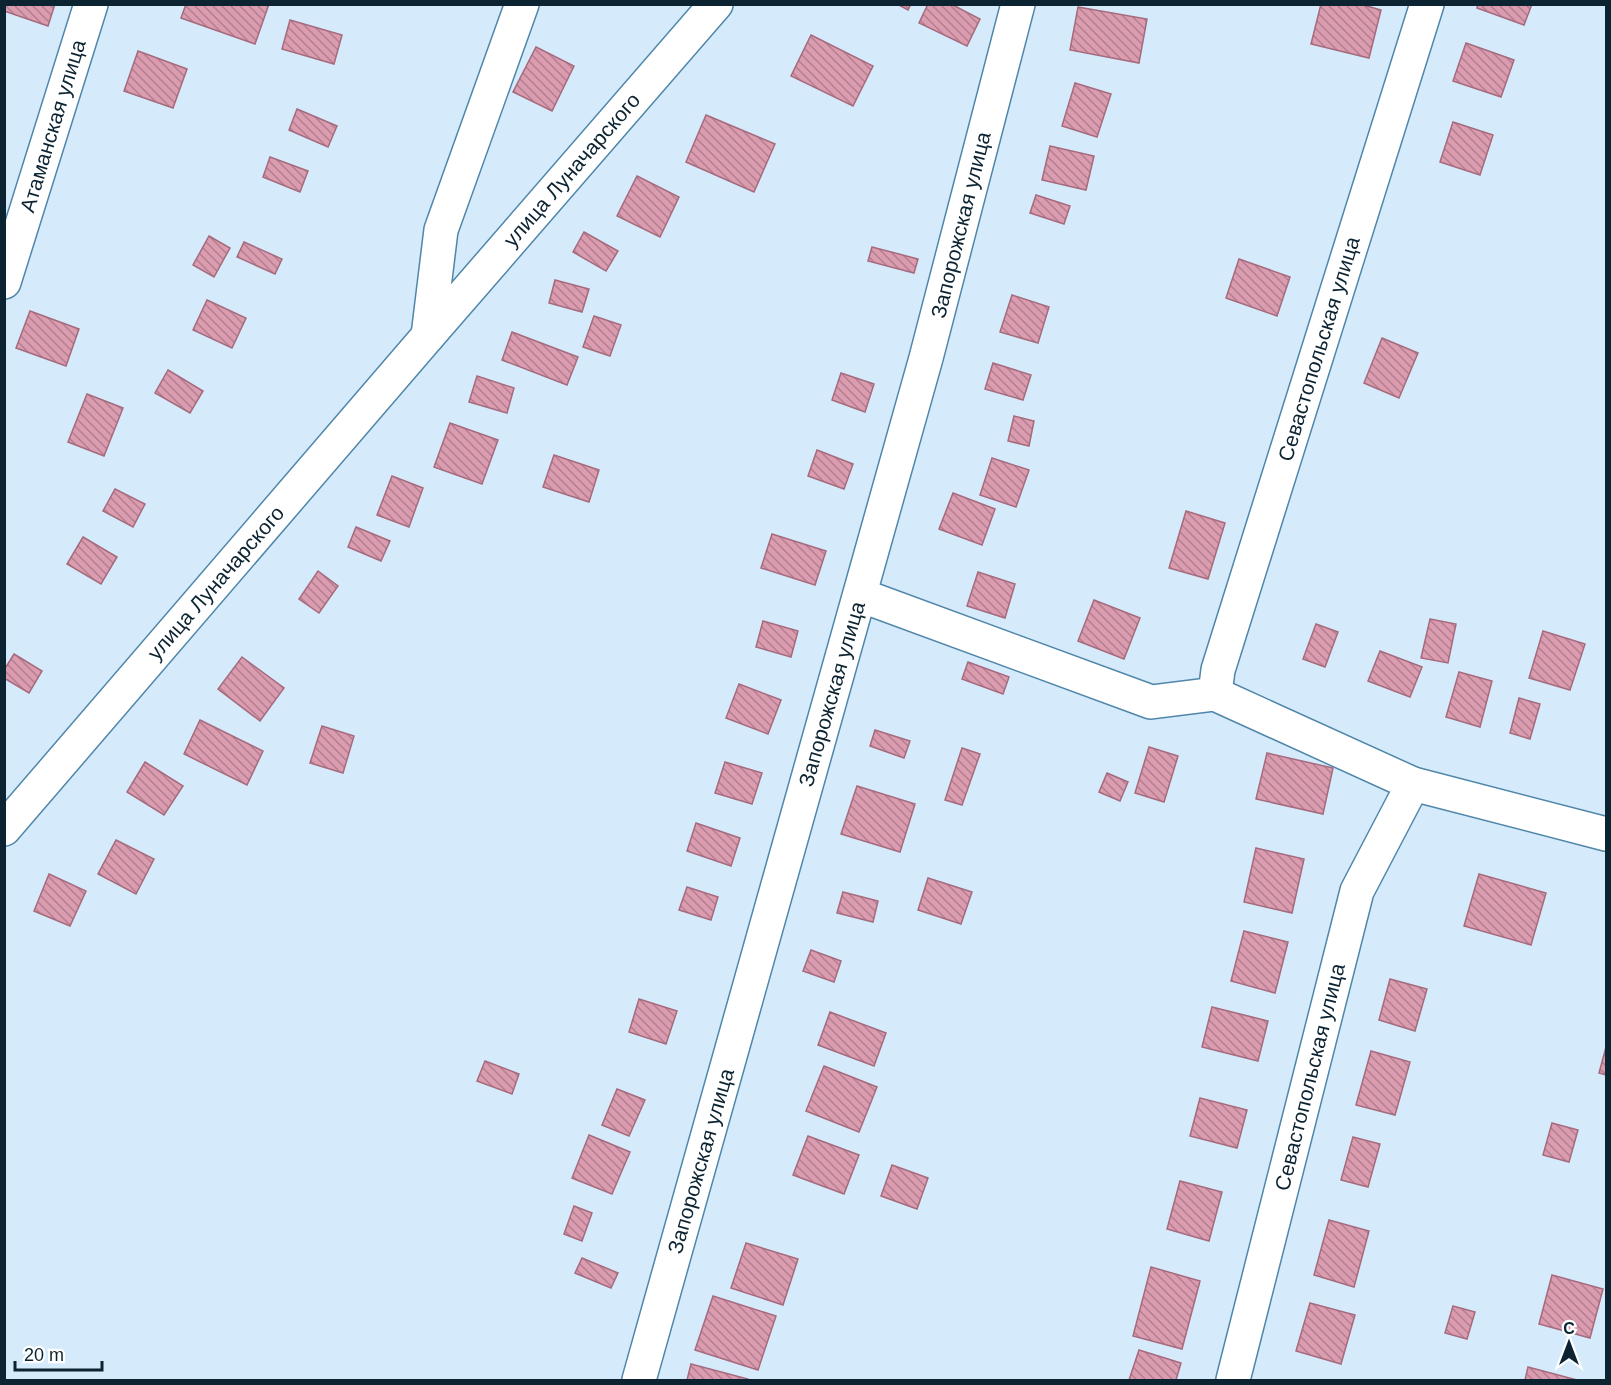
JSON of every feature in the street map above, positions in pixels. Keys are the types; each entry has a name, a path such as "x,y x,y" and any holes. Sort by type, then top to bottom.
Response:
{"street":[{"name":"Атаманская улица","path":"4,282 91,4"},
{"path":"428,336 441,230 522,4"},
{"name":"улица Луначарского","path":"11,811 716,4"},
{"name":"Запорожская улица","path":"639,1380 926,358 1018,4"},
{"name":"Севастопольская улица","path":"1215,694 1218,670 1427,4"},
{"path":"860,595 1151,702 1215,694 1413,784 1606,834"},
{"name":"Севастопольская улица","path":"1233,1380 1357,891 1413,784"}],"building":[{"path":"4,4 55,4 48,26 4,11"},
{"path":"186,4 269,4 255,44 181,18"},
{"path":"897,4 911,4 908,10"},
{"path":"928,4 951,4 980,19 967,46 919,23"},
{"path":"1321,4 1360,4 1381,10 1369,58 1311,44"},
{"path":"1478,4 1532,4 1524,25 1477,8"},
{"path":"1078,7 1147,19 1139,63 1070,50"},
{"path":"290,20 342,35 334,64 282,49"},
{"path":"811,35 873,66 853,106 791,76"},
{"path":"1466,43 1514,60 1501,97 1453,81"},
{"path":"536,47 574,66 552,111 513,92"},
{"path":"138,51 187,69 173,108 124,91"},
{"path":"1075,83 1111,94 1097,137 1062,126"},
{"path":"297,109 337,126 328,147 289,130"},
{"path":"706,115 775,144 754,192 686,162"},
{"path":"1453,122 1493,135 1480,175 1440,162"},
{"path":"1050,146 1094,156 1086,190 1042,180"},
{"path":"270,157 308,171 300,192 263,177"},
{"path":"637,176 679,197 660,237 617,216"},
{"path":"1036,195 1070,206 1064,224 1030,213"},
{"path":"584,232 618,251 606,271 573,252"},
{"path":"209,236 230,248 214,277 193,265"},
{"path":"244,242 282,259 275,274 237,257"},
{"path":"872,247 918,259 914,273 868,261"},
{"path":"1239,259 1290,277 1277,316 1226,298"},
{"path":"555,280 589,289 582,312 549,303"},
{"path":"1012,295 1049,307 1038,343 1000,332"},
{"path":"207,300 246,318 232,348 193,330"},
{"path":"30,311 79,329 66,366 16,348"},
{"path":"594,316 621,325 610,356 583,347"},
{"path":"512,332 578,357 567,385 502,360"},
{"path":"1382,338 1418,353 1399,398 1364,383"},
{"path":"993,363 1031,375 1023,400 985,389"},
{"path":"168,370 203,391 190,413 155,393"},
{"path":"841,373 874,384 865,412 832,400"},
{"path":"477,376 514,388 507,413 469,402"},
{"path":"87,394 123,408 104,456 68,442"},
{"path":"1014,416 1034,421 1029,446 1008,441"},
{"path":"450,423 498,440 482,484 434,467"},
{"path":"817,450 853,464 844,489 808,476"},
{"path":"554,455 599,470 589,502 543,487"},
{"path":"992,458 1029,470 1016,507 980,495"},
{"path":"392,476 423,488 409,527 377,515"},
{"path":"115,489 145,504 133,527 103,511"},
{"path":"953,493 995,509 982,545 939,529"},
{"path":"1186,511 1225,523 1208,579 1169,568"},
{"path":"356,527 390,541 381,561 348,547"},
{"path":"772,534 826,551 815,585 761,568"},
{"path":"83,537 117,557 101,584 67,564"},
{"path":"318,571 338,586 319,613 299,599"},
{"path":"978,572 1015,584 1005,618 967,606"},
{"path":"1094,600 1140,618 1124,659 1078,641"},
{"path":"1430,619 1456,624 1448,663 1421,658"},
{"path":"763,621 798,631 791,657 756,647"},
{"path":"1316,624 1338,632 1325,667 1303,659"},
{"path":"1543,631 1585,644 1570,690 1529,678"},
{"path":"1380,651 1422,667 1410,697 1368,681"},
{"path":"14,654 42,671 29,693 4,678 4,670"},
{"path":"242,657 284,688 260,721 218,689"},
{"path":"968,662 1009,677 1003,694 962,679"},
{"path":"1459,672 1492,681 1480,727 1446,717"},
{"path":"739,684 781,700 768,734 726,718"},
{"path":"1519,698 1540,704 1530,739 1510,733"},
{"path":"200,720 263,751 247,785 184,754"},
{"path":"322,726 354,736 343,773 310,763"},
{"path":"875,730 910,741 904,758 870,746"},
{"path":"1149,747 1178,756 1164,802 1135,793"},
{"path":"962,748 980,754 962,805 945,800"},
{"path":"1267,753 1333,768 1323,814 1256,799"},
{"path":"145,762 183,786 164,815 127,792"},
{"path":"725,762 762,773 752,804 715,793"},
{"path":"1107,773 1128,782 1120,801 1099,792"},
{"path":"857,786 915,804 900,852 841,834"},
{"path":"696,823 740,838 731,866 687,851"},
{"path":"116,840 154,859 136,894 98,874"},
{"path":"1256,848 1304,859 1292,913 1244,902"},
{"path":"49,874 86,891 70,926 34,911"},
{"path":"1479,874 1546,893 1531,945 1464,926"},
{"path":"928,878 972,892 961,924 918,910"},
{"path":"687,887 718,897 711,920 679,910"},
{"path":"843,892 878,901 873,922 837,913"},
{"path":"1244,931 1288,942 1275,993 1231,981"},
{"path":"811,950 841,961 834,982 803,971"},
{"path":"1390,979 1427,989 1415,1031 1379,1020"},
{"path":"639,999 677,1011 666,1044 629,1032"},
{"path":"1212,1007 1268,1021 1258,1061 1202,1047"},
{"path":"830,1012 886,1033 874,1066 818,1045"},
{"path":"1606,1047 1606,1075 1599,1073"},
{"path":"1371,1051 1410,1062 1395,1115 1356,1105"},
{"path":"485,1061 519,1074 512,1094 477,1081"},
{"path":"824,1066 877,1087 859,1132 806,1111"},
{"path":"617,1089 645,1100 629,1136 602,1125"},
{"path":"1200,1098 1247,1110 1237,1148 1190,1136"},
{"path":"1552,1123 1578,1130 1569,1162 1543,1155"},
{"path":"589,1135 630,1152 612,1194 572,1178"},
{"path":"808,1136 859,1155 844,1194 793,1175"},
{"path":"1353,1137 1380,1144 1368,1187 1341,1180"},
{"path":"892,1165 928,1178 917,1209 881,1196"},
{"path":"1180,1181 1222,1192 1209,1241 1167,1229"},
{"path":"574,1206 592,1213 582,1241 564,1234"},
{"path":"1329,1220 1369,1231 1354,1287 1314,1275"},
{"path":"746,1243 798,1259 783,1305 731,1288"},
{"path":"582,1258 618,1273 611,1288 575,1273"},
{"path":"1151,1267 1200,1281 1182,1349 1133,1336"},
{"path":"1552,1275 1603,1289 1590,1338 1539,1324"},
{"path":"713,1296 776,1316 758,1370 695,1350"},
{"path":"1310,1303 1355,1315 1341,1364 1296,1351"},
{"path":"1453,1306 1475,1312 1467,1339 1445,1333"},
{"path":"1139,1350 1181,1363 1176,1380 1129,1380"},
{"path":"691,1364 748,1379 748,1380 687,1380"},
{"path":"1528,1367 1577,1380 1525,1380"}]}
